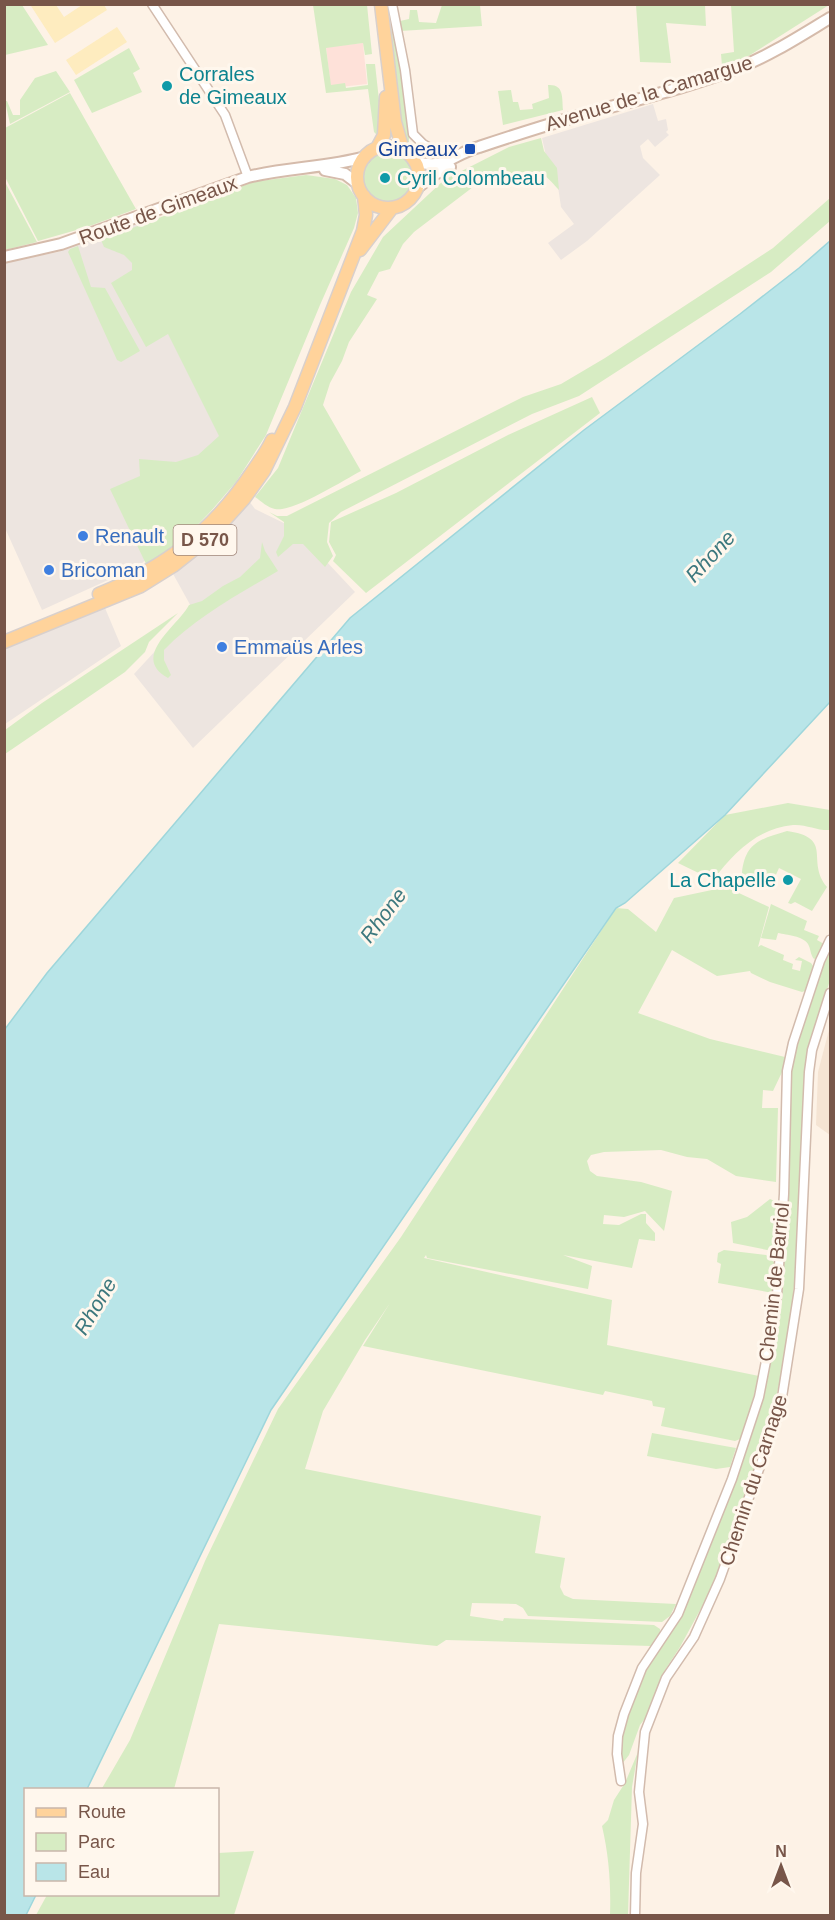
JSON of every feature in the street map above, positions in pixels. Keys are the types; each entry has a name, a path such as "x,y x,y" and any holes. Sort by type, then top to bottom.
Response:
{"main road":[{"path":"374,4 385,76 387,106 384,135 377,148"},
{"path":"365,157 359,166 357,183 364,196 378,207 392,208 411,199 418,187 419,174 414,161 403,150 395,122 381,4"},
{"name":"Avenue de la Camargue","path":"414,161 437,165 494,142 738,68 777,50 831,18"},
{"name":"Avenue de la Camargue","path":"418,187 434,175 494,142"},
{"path":"377,148 392,147 403,150"},
{"name":"Route de Gimeaux","path":"4,256 61,244 248,177 344,163 365,157 377,148"},
{"name":"Route de Gimeaux","path":"313,168 345,174 357,183"},
{"name":"D 570","path":"4,642 141,586 173,566 216,530 244,499 273,455 295,407 363,231 366,215 364,196"},
{"name":"D 570","path":"352,261 392,208"},
{"name":"D 570","path":"4,633 142,575 183,548 216,519 242,488 270,445 302,374 317,348"}],"street":[{"path":"152,4 225,115 248,177"},
{"path":"392,4 405,70 413,134 435,151 461,154"},
{"name":"Chemin de Barriol","path":"621,1781 617,1754 618,1736 624,1714 642,1668 678,1614 732,1479 759,1397 774,1325 777,1295 784,1194 787,1071 793,1043 816,974 831,940"},
{"name":"Chemin du Carnage","path":"635,1916 636,1873 643,1824 639,1792 645,1732 666,1678 694,1637 720,1579 780,1410 799,1289 808,1072 812,1050 831,993"}],"shaded area":[{"path":"363,43 367,84 331,88 326,47"},
{"path":"653,104 658,121 666,119 668,130 666,132 669,135 655,147 648,139 640,146 643,158 660,175 587,241 561,260 548,243 574,224 561,207 555,166 547,160 542,138"},
{"path":"137,222 183,320 236,473 139,566 42,610 5,528 4,263 58,252"},
{"path":"249,501 255,509 296,529 355,592 193,748 134,674 193,610 172,572"},
{"path":"105,608 121,646 5,724 5,649"},
{"path":"830,1026 830,1135 816,1125 818,1072"}],"green space":[{"path":"731,4 829,5 747,57 722,66 721,54 734,52"},
{"path":"4,5 22,5 48,45 5,55"},
{"path":"313,5 367,5 372,54 365,55 363,43 326,48 331,85 345,83 346,88 368,85 366,64 375,64 379,100 377,135 374,132 368,89 326,93"},
{"path":"387,5 390,5 409,112 409,142 422,154 449,155 438,160 422,160 407,144 403,135"},
{"path":"442,5 480,5 482,26 400,31 400,21 409,19 410,10 417,10 419,22 436,23"},
{"path":"636,5 705,5 706,26 666,23 671,63 640,62"},
{"path":"129,48 140,69 133,73 142,92 92,113 74,80"},
{"path":"56,71 70,92 10,124 5,101 13,115 20,115 20,100 35,78"},
{"path":"548,85 560,89 563,110 503,125 498,91 511,90 513,102 518,102 520,110 533,109 532,104 549,98"},
{"path":"70,93 136,209 87,227 38,241 5,177 5,128"},
{"path":"541,138 544,151 557,168 559,190 549,179 535,172 507,175 473,187 414,232 403,244 390,269 379,272 367,295 377,299 349,342 330,383 323,405 361,471 305,501 283,509 270,507 255,497 278,468 351,292 383,237 444,180 509,147"},
{"path":"393,152 406,159 412,167 412,187 406,195 398,201 383,202 370,195 364,187 363,172 370,159 378,153"},
{"path":"306,175 335,179 347,185 356,198 358,213 354,228 266,435 236,482 211,511 181,542 147,566 110,489 140,476 139,459 176,462 198,455 219,436 168,334 146,347 111,283 132,270 132,263 124,255 104,247 101,240 253,182"},
{"path":"5,182 37,242 5,250"},
{"path":"830,198 830,221 771,272 579,396 532,414 341,512 329,523 327,542 333,556 325,567 303,544 293,544 278,557 276,552 284,536 284,522 269,512 277,516 287,516 523,397 561,384 605,358 773,248"},
{"path":"78,246 91,287 105,288 140,351 121,362 117,360 68,252"},
{"path":"592,397 600,413 366,593 333,561 336,555 329,542 331,522 396,493 508,435"},
{"path":"262,542 278,571 233,597 176,638 164,650 164,660 171,675 168,678 157,670 153,661 155,651 160,641 189,605 202,601 240,577 260,558"},
{"path":"178,613 149,642 145,652 125,672 5,754 5,730"},
{"path":"788,803 830,810 830,830 793,825 768,831 738,852 713,880 678,863 725,815"},
{"path":"787,831 802,834 815,845 818,868 827,887 812,911 795,902 788,903 801,879 779,868 770,888 742,873 746,855 750,849 762,840"},
{"path":"726,887 769,907 758,947 761,945 784,955 783,960 793,964 792,969 800,971 802,961 795,960 799,957 813,966 805,991 802,992 770,982 750,971 717,976 672,950 638,1013 710,1039 785,1057 783,1070 773,1091 763,1090 762,1108 778,1108 776,1182 736,1176 707,1159 687,1157 661,1150 604,1152 591,1155 587,1161 590,1171 597,1176 641,1182 672,1191 664,1231 645,1211 624,1217 604,1215 603,1224 619,1225 641,1214 646,1214 646,1223 655,1233 655,1241 639,1239 632,1268 563,1255 592,1266 588,1289 427,1258 426,1255 424,1258 612,1300 607,1345 759,1376 740,1439 735,1441 661,1426 665,1408 653,1406 652,1401 605,1391 603,1395 363,1346 390,1303 365,1340 323,1411 305,1469 541,1516 535,1553 565,1558 560,1587 564,1595 573,1599 676,1604 670,1616 662,1622 528,1616 523,1608 516,1604 472,1603 470,1616 503,1621 504,1618 654,1625 660,1629 660,1633 651,1646 446,1640 437,1646 219,1624 174,1788 102,1788 130,1740 205,1561 278,1409 401,1237 616,908 628,909 656,932 674,898"},
{"path":"771,904 807,921 804,930 819,936 817,940 824,944 817,958 814,959 806,941 799,938 778,933 776,940 761,938"},
{"path":"830,944 830,980 806,1060 799,1228 791,1320 782,1373 765,1441 711,1590 665,1670 647,1716 640,1725 629,1755 622,1764 619,1745 630,1707 644,1671 683,1608 769,1361 789,1073 801,1024"},
{"path":"770,1199 777,1202 775,1246 772,1251 733,1243 731,1222 747,1217"},
{"path":"724,1250 766,1255 776,1264 773,1293 718,1283 721,1264 717,1262 718,1253"},
{"path":"652,1433 736,1448 730,1467 716,1469 647,1456"},
{"path":"638,1752 632,1787 628,1915 610,1915 609,1871 602,1826 608,1820 614,1800 625,1783"},
{"path":"254,1851 234,1915 36,1915 46,1896 219,1896 219,1853"}],"sand":[{"path":"32,5 56,5 64,17 82,5 104,5 107,10 55,43"},
{"path":"117,27 127,42 76,75 66,60"}],"water":[{"name":"Rhone","path":"830,241 830,702 725,815 625,903 616,908 271,1410 87,1788 24,1788 24,1896 36,1896 26,1915 5,1915 5,1029 47,973 350,618 584,430 799,268"}],"place":[{"name":"Corrales de Gimeaux","path":"167,86"},
{"name":"Gimeaux","path":"470,149"},
{"name":"Cyril Colombeau","path":"385,178"},
{"name":"Renault","path":"83,536"},
{"name":"Bricoman","path":"49,570"},
{"name":"Emmaüs Arles","path":"222,647"},
{"name":"La Chapelle","path":"788,880"}]}
